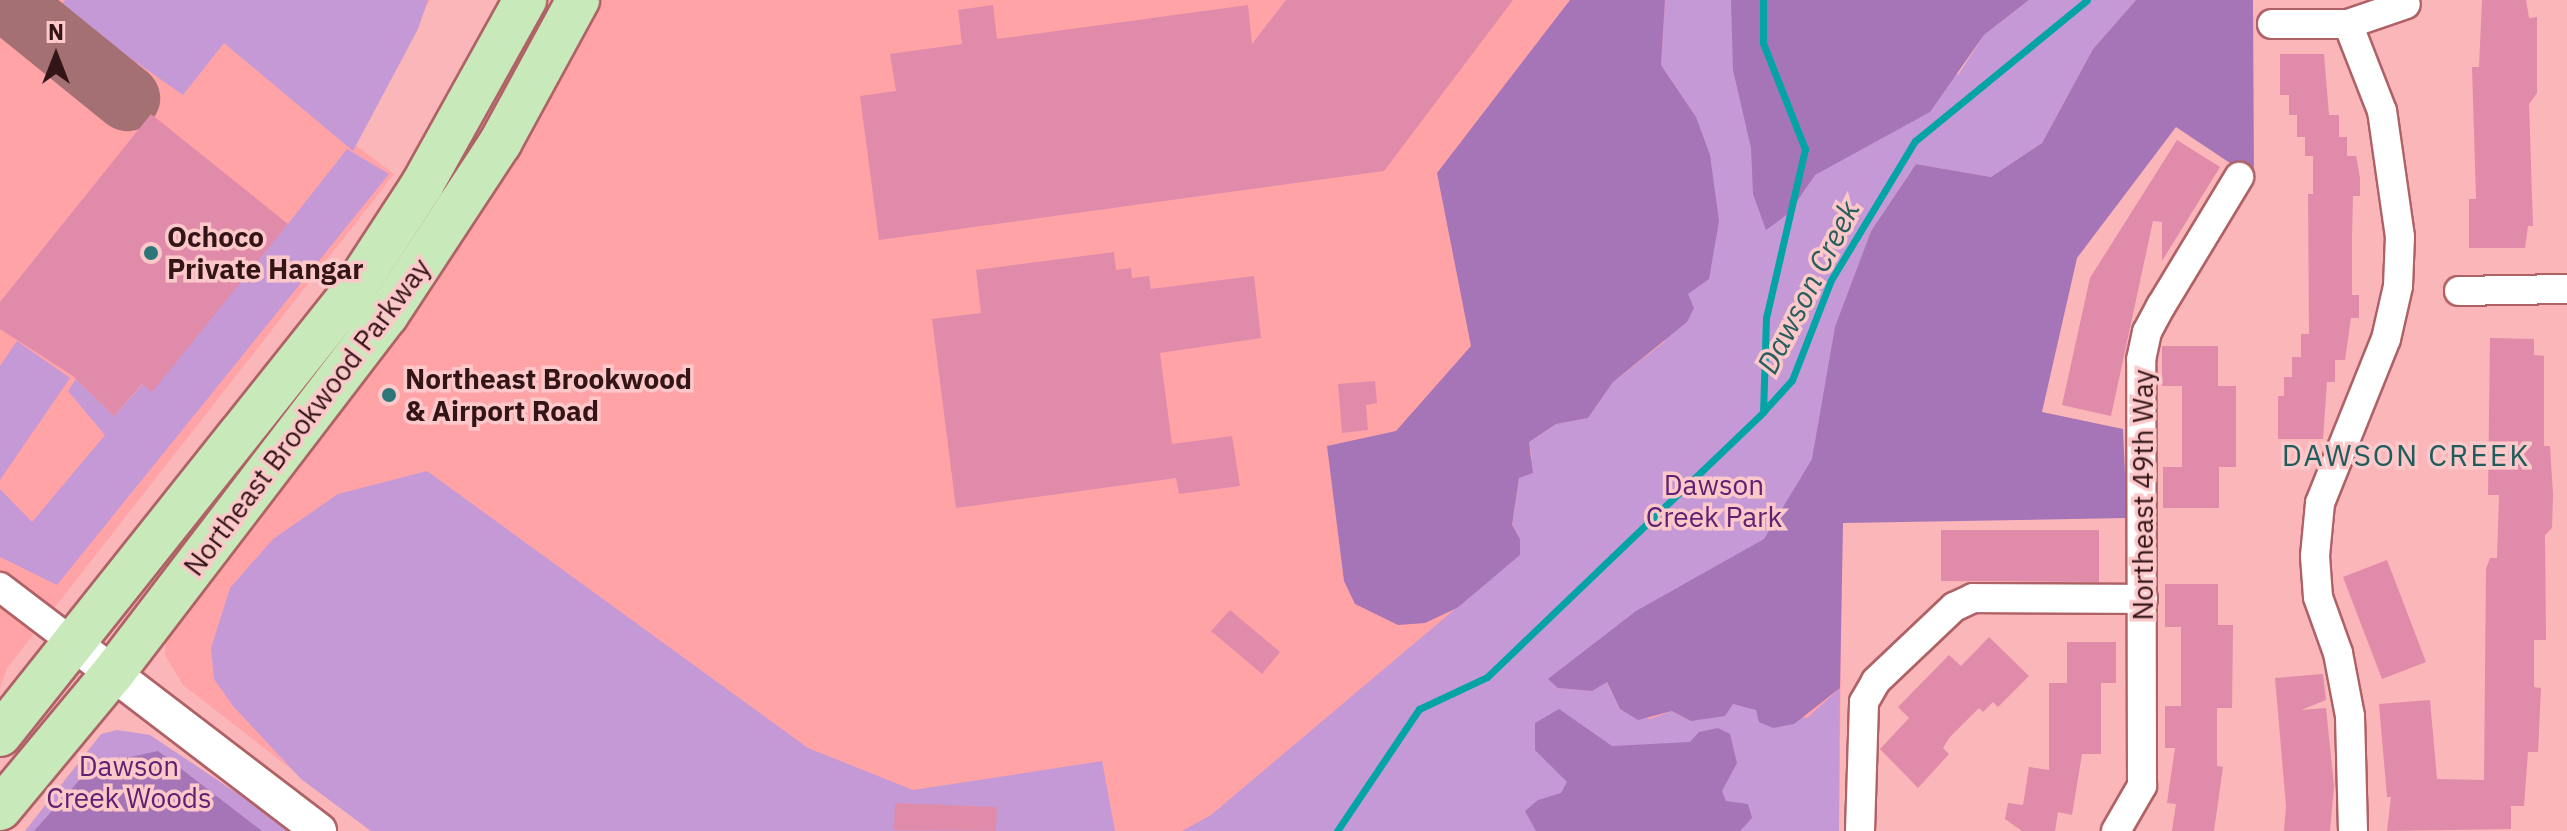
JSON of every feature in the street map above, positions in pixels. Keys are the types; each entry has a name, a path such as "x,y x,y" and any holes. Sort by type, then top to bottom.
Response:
{"main road":[{"name":"Northeast Brookwood Parkway","path":"0,735 76,645 351,294 422,185 525,0"},
{"name":"Northeast Brookwood Parkway","path":"0,809 113,673 387,315 464,203 578,0"}],"street":[{"path":"2272,24 2348,24 2406,4"},
{"path":"2348,24 2382,111 2400,237 2398,286 2386,339 2320,503 2315,556 2318,597 2338,653 2350,716 2353,831"},
{"name":"Northeast 49th Way","path":"2116,831 2142,786 2141,360 2147,332 2239,177"},
{"path":"2459,291 2567,289"},
{"path":"0,587 319,831"},
{"path":"1860,831 1864,702 1876,681 1954,607 1973,598 2143,599"}],"shaded area":[{"path":"0,0 430,0 354,144 394,174 8,667 0,687"},
{"path":"598,0 1848,0 1839,831 371,831 183,685 165,655 166,636"}],"green space":[{"path":"65,0 428,0 418,29 353,151 224,43 183,95 59,8"},
{"path":"1570,0 1665,0 1661,65 1696,117 1710,155 1719,221 1709,279 1688,294 1694,308 1687,322 1613,382 1588,418 1556,424 1529,442 1533,473 1519,478 1512,525 1520,539 1520,555 1457,608 1425,623 1398,625 1355,604 1344,581 1327,446 1396,431 1471,346 1437,173"},
{"name":"Dawson Creek Park","path":"1665,0 1848,0 1958,75 1984,35 2029,0 2136,0 2093,49 2042,143 1991,177 1916,164 1871,231 1845,302 1843,466 1771,562 1558,688 1591,691 1606,681 1620,709 1650,719 1672,711 1691,721 1733,704 1807,718 1840,688 1839,831 1182,831 1211,815 1519,555 1520,539 1512,526 1519,478 1532,457 1529,442 1556,424 1588,418 1613,382 1664,342 1688,294 1696,117 1661,65"},
{"path":"1731,0 2029,0 1984,35 1930,112 1815,175 1789,213 1766,230 1753,194 1751,148 1733,70"},
{"path":"2136,0 2253,0 2254,179 2176,127 2077,258 2042,412 2123,429 2127,518 1843,523 1840,688 1794,724 1773,728 1759,722 1756,710 1733,704 1725,716 1691,721 1672,711 1638,720 1620,709 1607,682 1592,691 1558,688 1548,679 1636,611 1764,539 1812,459 1835,327 1871,231 1916,164 1991,177 2042,143 2093,49"},
{"path":"347,149 389,174 57,585 0,557 0,489 32,522 105,435 68,391 76,379 114,416 288,224"},
{"path":"17,341 70,378 0,480 0,366"},
{"path":"427,471 808,748 913,790 1102,761 1115,831 371,831 301,779 233,706 214,679 211,648 230,588 273,539 338,494"},
{"path":"1559,709 1612,746 1690,742 1699,732 1718,728 1730,734 1737,763 1722,791 1726,801 1748,804 1752,818 1740,831 1536,831 1525,811 1538,800 1561,793 1567,782 1535,750 1535,723"},
{"name":"Dawson Creek Woods","path":"117,730 150,735 294,831 25,831 101,734"},
{"name":"Dawson Creek Woods","path":"158,751 262,831 34,831 93,765"}],"building":[{"path":"1286,0 1513,0 1384,171 879,240 860,96 896,91 890,54 962,44 958,10 993,5 997,39 1248,5 1252,44"},
{"path":"2482,0 2526,0 2529,18 2537,17 2537,93 2529,104 2533,226 2528,226 2525,248 2469,248 2469,199 2476,199 2472,67 2479,67"},
{"path":"2280,54 2324,54 2329,115 2339,115 2339,137 2347,137 2347,156 2356,156 2360,178 2360,196 2353,196 2352,236 2352,295 2359,295 2359,318 2351,318 2345,360 2335,360 2335,382 2327,382 2323,439 2278,439 2278,396 2284,396 2284,377 2292,377 2292,357 2301,357 2301,334 2309,334 2308,194 2313,194 2313,156 2305,156 2305,137 2297,137 2297,115 2289,115 2289,95 2280,95"},
{"name":"Ochoco Private Hangar","path":"151,114 288,224 152,392 142,384 114,416 73,376 0,329 0,302"},
{"path":"2177,140 2220,167 2162,261 2162,222 2153,221 2111,416 2062,405 2090,278"},
{"path":"1114,252 1116,270 1131,268 1132,278 1149,276 1151,289 1254,276 1261,338 1160,353 1172,444 1232,436 1240,486 1179,494 1176,478 956,508 932,319 981,313 976,270"},
{"path":"2490,338 2534,339 2534,355 2544,356 2544,446 2550,446 2553,494 2552,528 2545,535 2546,640 2534,640 2534,687 2541,688 2538,752 2528,752 2524,806 2511,806 2511,829 2387,831 2391,797 2387,797 2379,704 2430,700 2437,779 2484,780 2486,569 2490,558 2497,558 2499,495 2488,495"},
{"path":"2162,346 2218,346 2218,386 2236,386 2236,467 2219,467 2219,508 2163,508 2163,467 2182,467 2182,386 2162,386"},
{"path":"1375,381 1377,403 1366,405 1368,430 1342,433 1338,384"},
{"path":"1941,530 2099,530 2099,582 1941,581"},
{"path":"2387,560 2426,662 2382,679 2343,577"},
{"path":"2165,584 2218,584 2218,625 2233,625 2232,708 2217,708 2217,766 2223,767 2214,831 2172,831 2176,804 2167,803 2175,748 2165,748 2165,706 2181,706 2181,627 2165,627"},
{"path":"1230,610 1280,652 1262,674 1211,631"},
{"path":"1989,637 2029,676 1998,707 1993,702 1983,712 1979,708 1949,738 1943,748 1949,754 1918,788 1880,749 1909,718 1898,707 1949,655 1961,666"},
{"path":"2067,642 2116,642 2116,683 2101,683 2101,754 2082,754 2072,815 2058,812 2055,831 2022,831 2005,819 2008,803 2023,805 2029,767 2049,770 2049,683 2067,683"},
{"path":"2323,674 2326,700 2301,710 2326,708 2334,786 2330,831 2284,831 2286,806 2275,678"},
{"path":"895,803 997,807 996,831 894,830"}],"waterway":[{"path":"1763,0 1763,43 1805,149 1766,318 1763,412"},
{"name":"Dawson Creek","path":"1337,831 1419,709 1487,677 1763,412 1792,380 1831,280 1915,141 2087,0"}],"taxiway":[{"path":"6,0 127,98"}],"place":[{"name":"Ochoco Private Hangar","path":"151,253"},
{"name":"Northeast Brookwood & Airport Road","path":"389,395"}],"district":[{"name":"DAWSON CREEK","path":"2406,455"}]}
